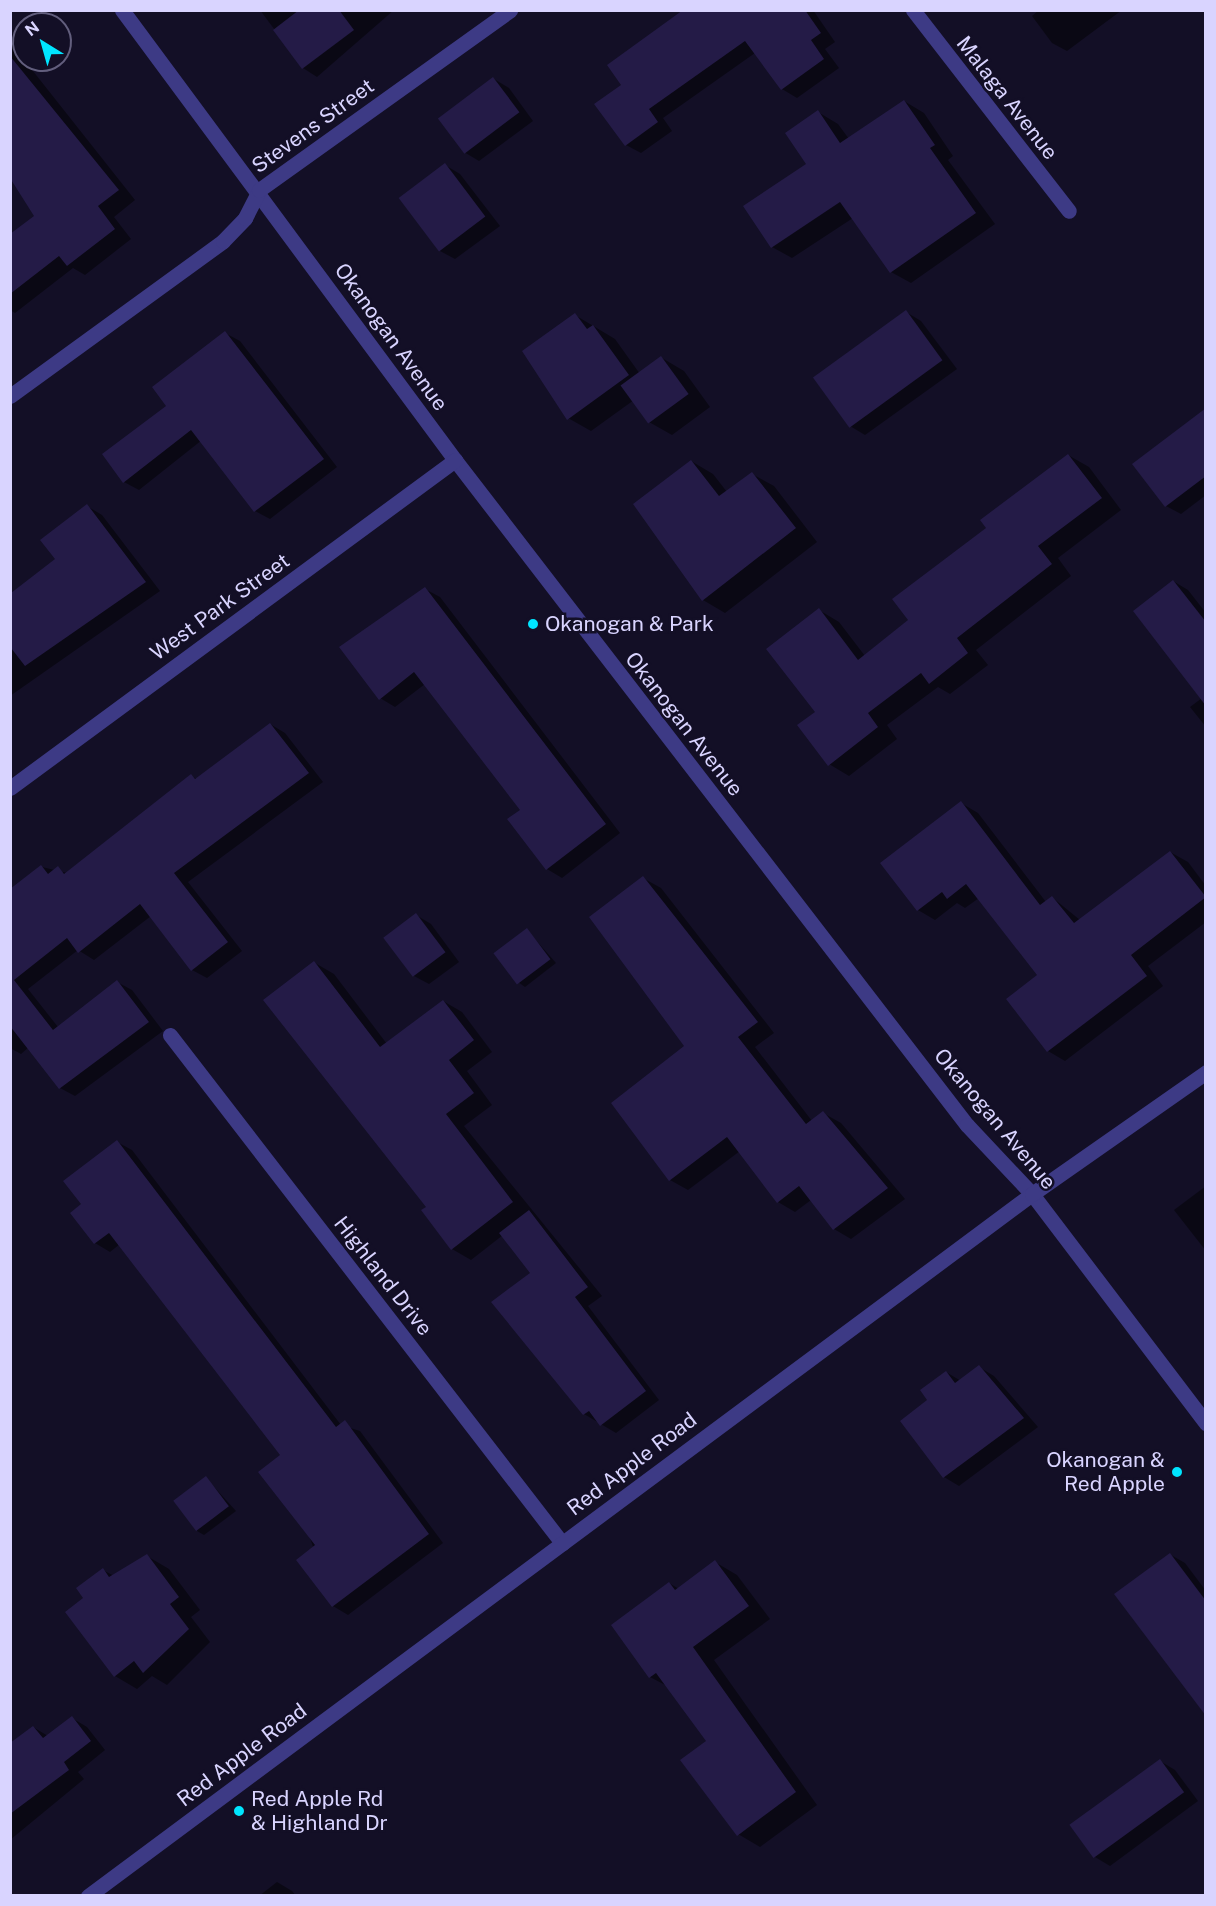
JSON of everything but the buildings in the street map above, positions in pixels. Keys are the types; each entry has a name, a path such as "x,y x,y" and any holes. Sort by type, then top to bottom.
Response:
{"street":[{"name":"Okanogan Avenue","path":"122,10 259,190 454,460 967,1125 1032,1194 1206,1423"},
{"name":"Stevens Street","path":"10,396 223,241 245,218 259,190 510,10"},
{"name":"Malaga Avenue","path":"913,10 1069,211"},
{"name":"West Park Street","path":"10,788 454,460"},
{"name":"Highland Drive","path":"170,1035 562,1543"},
{"name":"Red Apple Road","path":"88,1896 1032,1194 1206,1072"}],"place":[{"name":"Okanogan & Park","path":"533,624"},
{"name":"Okanogan & Red Apple","path":"1177,1472"},
{"name":"Red Apple Rd & Highland Dr","path":"239,1811"}]}
